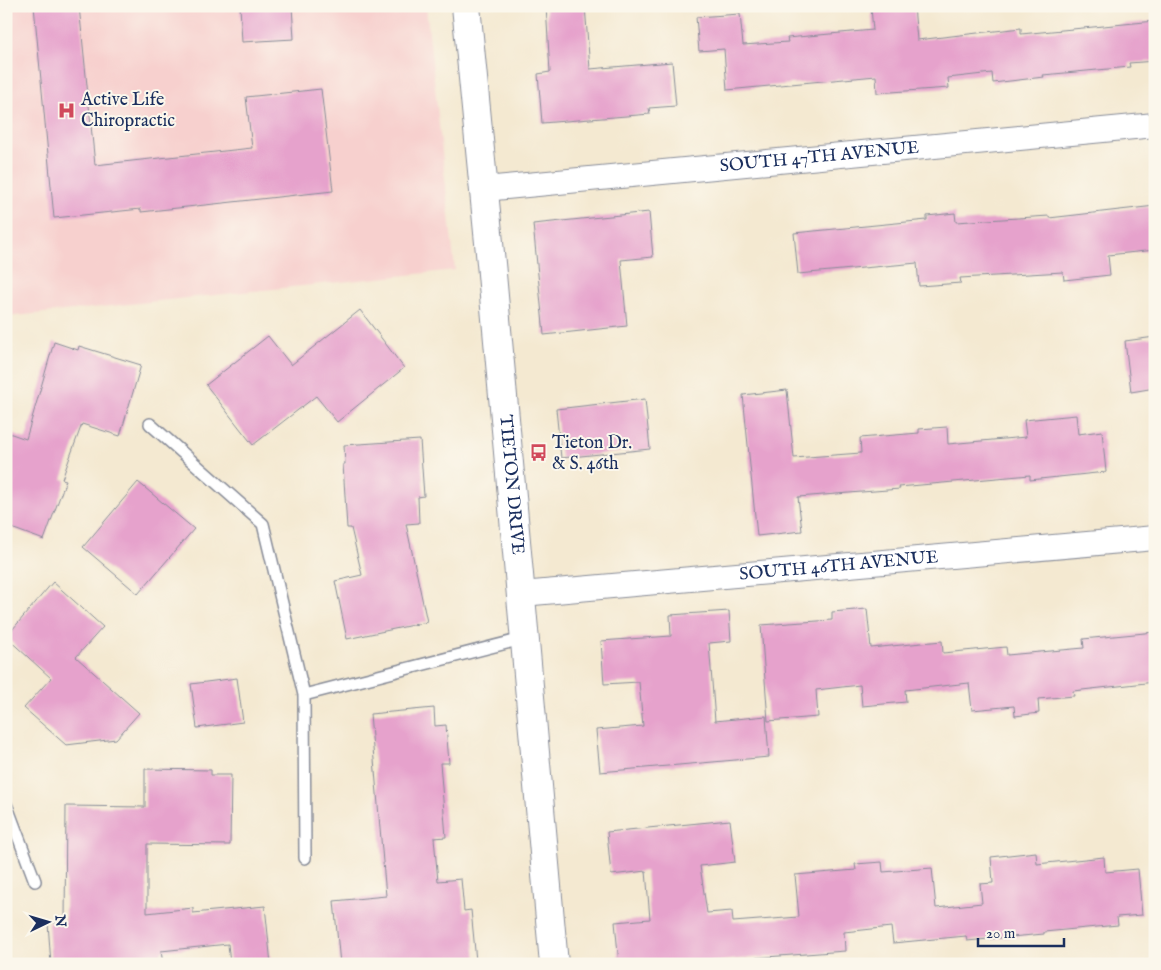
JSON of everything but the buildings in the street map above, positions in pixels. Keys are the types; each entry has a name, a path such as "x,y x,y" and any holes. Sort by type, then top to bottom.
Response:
{"main road":[{"name":"TIETON DRIVE","path":"466,6 522,594 554,964"}],"street":[{"name":"SOUTH 47TH AVENUE","path":"484,189 1155,125"},
{"name":"SOUTH 46TH AVENUE","path":"522,594 1155,538"}],"lane":[{"path":"150,424 263,524 304,695 305,858"},
{"path":"304,695 526,638"},
{"path":"6,804 35,881"}],"shaded area":[{"path":"6,6 426,6 455,270 6,317"}],"place":[{"name":"Active Life Chiropractic","path":"67,110"},
{"name":"Tieton Dr. & S. 46th","path":"538,453"}]}
